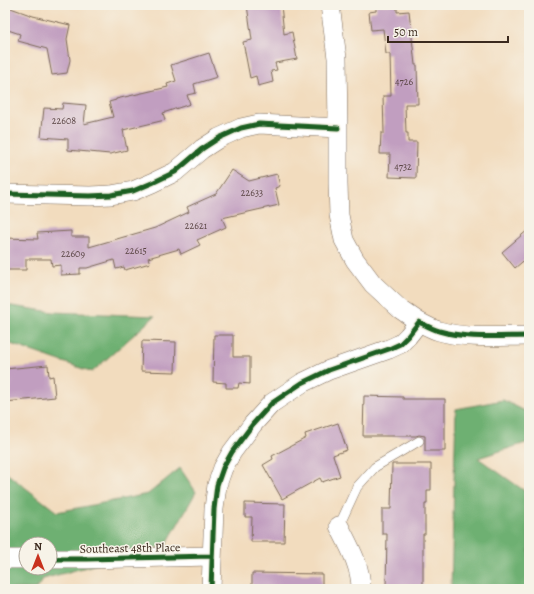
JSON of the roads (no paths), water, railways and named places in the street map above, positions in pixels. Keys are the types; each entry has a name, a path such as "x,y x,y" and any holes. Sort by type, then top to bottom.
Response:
{"street":[{"path":"330,5 337,58 339,216 344,240 355,260 373,284 400,309 418,322 438,331 473,336 529,336"},
{"path":"5,194 90,196 111,195 133,191 175,172 208,145 241,128 259,124 338,128"},
{"path":"211,589 211,556 217,485 223,468 232,452 253,424 272,403 302,383 330,370 390,349 400,344 418,322"},
{"path":"339,526 357,563 361,589"},
{"name":"Southeast 48th Place","path":"58,559 211,556"},
{"path":"5,559 18,559"}],"lane":[{"path":"339,526 357,487 375,466 419,440"}]}
